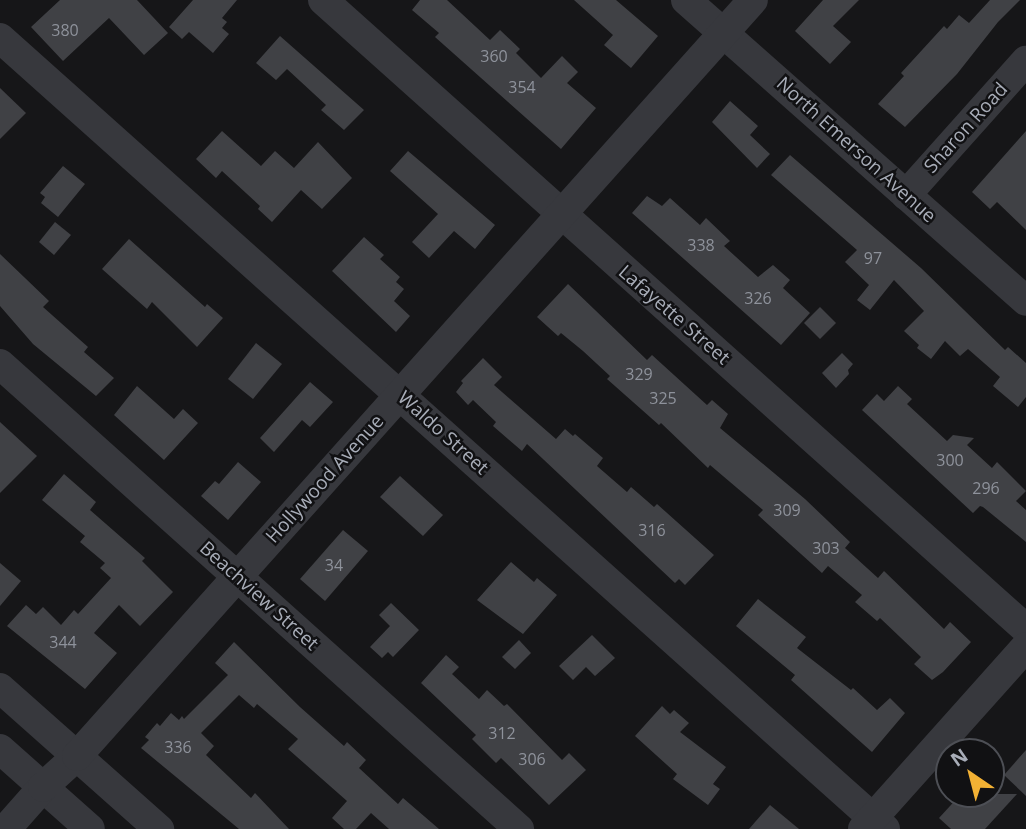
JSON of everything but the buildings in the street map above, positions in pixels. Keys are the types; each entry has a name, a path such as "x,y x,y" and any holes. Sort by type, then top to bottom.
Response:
{"street":[{"name":"Lafayette Street","path":"323,0 559,214 1026,629"},
{"name":"North Emerson Avenue","path":"686,0 1026,301"},
{"name":"Hollywood Avenue","path":"6,829 43,787 77,757 237,576 402,396 559,214 752,0"},
{"name":"Waldo Street","path":"0,38 402,396 874,825"},
{"name":"Sharon Road","path":"906,195 1026,61"},
{"name":"Beachview Street","path":"0,364 519,829"},
{"path":"874,825 1026,647"},
{"path":"0,688 159,829"},
{"path":"0,749 90,829"}]}
